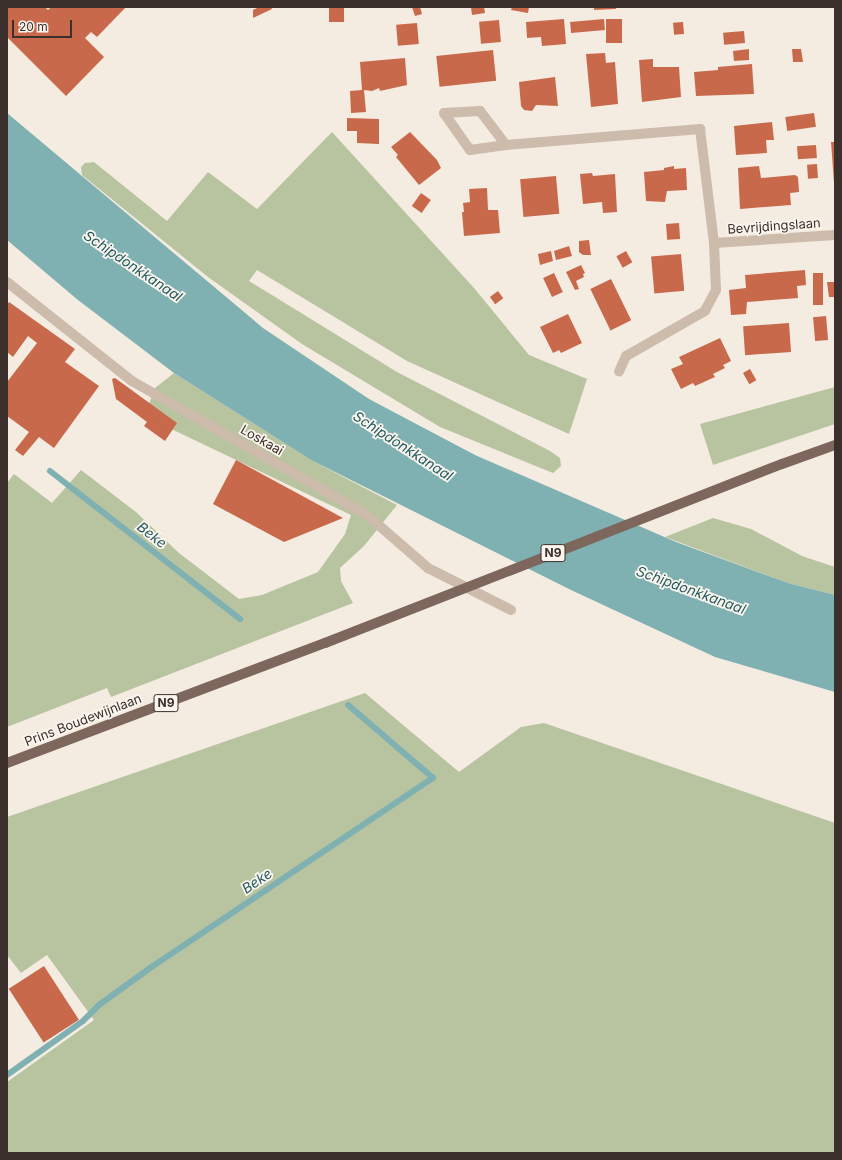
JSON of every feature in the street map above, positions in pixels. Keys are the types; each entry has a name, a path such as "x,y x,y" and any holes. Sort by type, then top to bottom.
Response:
{"main road":[{"name":"Prins Boudewijnlaan","path":"7,763 325,643 782,464 835,445"}],"street":[{"path":"506,144 480,111 444,113 470,150 506,144 700,129 714,243 716,290 705,311 626,356 619,372"},
{"name":"Bevrijdingslaan","path":"714,243 835,235"},
{"name":"Loskaai","path":"7,282 132,381 367,515 428,568 511,610"}],"green space":[{"path":"332,132 474,288 529,355 587,379 569,434 407,361 257,270 249,281 397,372 550,451 560,458 561,466 553,473 440,427 302,344 208,277 82,175 81,167 85,163 94,162 167,221 208,172 257,209"},
{"path":"174,373 311,460 397,505 364,546 340,568 341,581 353,603 111,697 107,688 7,727 7,483 14,474 52,503 81,470 136,512 179,553 239,599 262,595 318,572 345,534 351,515 165,426 149,404 155,388"},
{"path":"835,387 835,424 713,465 700,424"},
{"path":"713,518 751,529 802,556 835,567 835,595 788,583 665,537"},
{"path":"365,693 459,772 521,727 544,723 835,823 835,1153 7,1153 7,1082 94,1020 47,955 21,973 7,955 7,817"}],"water":[{"name":"Schipdonkkanaal","path":"7,113 263,328 369,399 475,455 676,542 788,583 835,595 835,692 715,657 571,590 311,460 174,373 78,300 7,240"}],"building":[{"path":"7,7 45,7 48,10 51,7 126,7 97,37 91,32 85,38 104,57 66,96 7,37"},
{"path":"259,7 271,7 272,9 253,18 253,10"},
{"path":"329,7 344,7 344,22 329,22"},
{"path":"412,7 420,7 422,14 415,16"},
{"path":"471,7 484,7 485,13 472,15"},
{"path":"512,7 529,7 528,13 511,10"},
{"path":"594,7 616,7 616,9 594,10"},
{"path":"564,19 566,44 542,46 541,37 527,38 526,22"},
{"path":"604,19 605,30 571,33 570,22"},
{"path":"606,19 622,19 622,43 606,43"},
{"path":"499,20 501,42 481,44 479,22"},
{"path":"683,22 684,34 674,35 673,23"},
{"path":"417,23 419,44 398,46 396,25"},
{"path":"744,31 745,43 724,45 723,33"},
{"path":"749,49 749,60 734,61 733,51"},
{"path":"792,49 801,49 803,62 793,62"},
{"path":"493,50 496,81 440,87 436,56"},
{"path":"605,53 606,63 615,62 618,104 591,107 586,54"},
{"path":"405,58 407,85 380,91 379,88 372,91 364,90 366,112 351,113 350,91 362,90 360,62"},
{"path":"653,59 653,67 679,67 681,97 642,102 639,60"},
{"path":"752,64 754,94 696,96 694,72 718,70 718,67"},
{"path":"555,77 558,106 536,105 532,111 524,110 521,106 519,82"},
{"path":"814,113 816,127 787,131 785,117"},
{"path":"347,118 379,119 379,144 357,143 357,131 347,131"},
{"path":"772,122 774,140 766,140 767,153 736,155 734,126"},
{"path":"410,132 437,160 441,168 419,185 396,157 398,155 391,147"},
{"path":"831,142 835,142 835,183 834,183"},
{"path":"816,145 817,158 798,159 797,146"},
{"path":"817,164 818,178 808,179 807,165"},
{"path":"674,166 674,169 686,168 687,190 667,191 665,202 646,201 644,172 664,170 664,168"},
{"path":"759,166 761,178 795,175 798,177 799,192 790,193 791,205 740,209 738,168"},
{"path":"592,173 593,176 615,174 617,212 603,213 602,202 583,204 580,174"},
{"path":"556,176 559,214 523,217 520,179"},
{"path":"487,188 488,210 498,210 500,233 464,236 462,212 464,212 463,203 470,202 469,189"},
{"path":"421,193 431,200 422,213 412,206"},
{"path":"679,223 680,239 667,240 666,224"},
{"path":"589,240 591,255 583,255 579,252 579,241"},
{"path":"569,246 572,256 556,260 554,251"},
{"path":"551,251 553,261 540,265 538,254"},
{"path":"626,251 632,262 623,268 616,256"},
{"path":"681,254 684,291 654,293 651,257"},
{"path":"581,265 585,273 583,274 584,277 576,281 579,289 575,290 566,272"},
{"path":"805,270 806,285 797,286 798,298 747,302 746,314 731,315 729,290 746,288 745,275"},
{"path":"554,273 563,292 552,297 543,278"},
{"path":"813,273 823,273 823,305 813,305"},
{"path":"611,279 631,320 610,330 590,289"},
{"path":"827,282 835,282 835,297 829,297"},
{"path":"498,291 503,298 495,304 490,297"},
{"path":"9,302 75,349 65,362 99,386 54,448 39,437 23,456 15,450 29,432 7,416 7,382 37,343 28,336 13,357 7,352 7,305"},
{"path":"568,314 582,343 561,353 559,350 553,353 540,327"},
{"path":"826,316 828,340 815,341 813,317"},
{"path":"789,323 791,352 745,355 743,326"},
{"path":"720,338 731,361 723,365 725,368 713,374 715,377 695,386 693,383 681,389 671,369 683,364 679,357"},
{"path":"750,369 756,380 749,384 743,373"},
{"path":"115,378 177,423 165,441 144,426 147,422 116,399 112,379"},
{"path":"236,460 343,518 284,542 213,504"},
{"path":"44,966 79,1020 44,1043 9,989"}],"waterway":[{"name":"Beke","path":"50,471 240,619"},
{"name":"Beke","path":"7,1075 83,1021 99,1005 150,968 433,778 348,705"}]}
